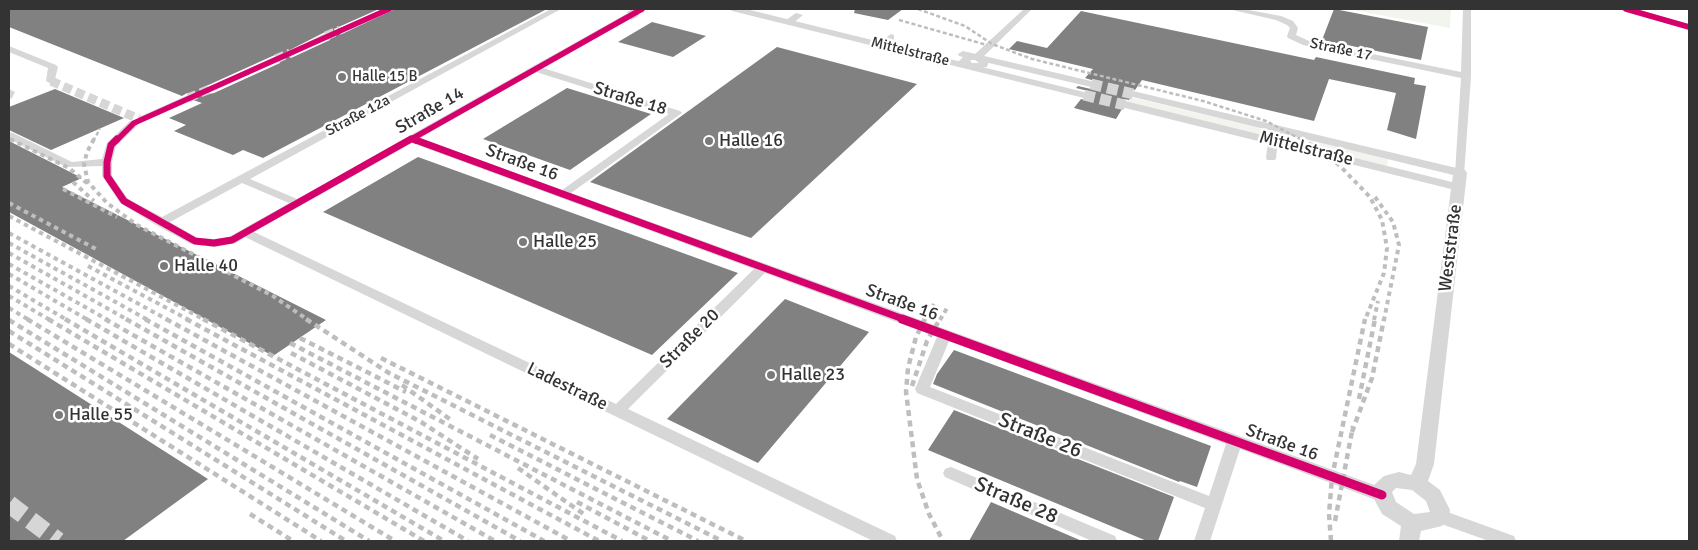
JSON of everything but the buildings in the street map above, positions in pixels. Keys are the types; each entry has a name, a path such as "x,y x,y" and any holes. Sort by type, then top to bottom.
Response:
{"street":[{"path":"340,30 389,9"},
{"name":"Straße 12a","path":"160,223 557,9"},
{"name":"Mittelstraße","path":"735,9 881,45 1091,84"},
{"name":"Mittelstraße","path":"775,9 891,37 1084,95"},
{"path":"974,62 1028,9"},
{"name":"Straße 17","path":"1232,9 1278,18 1290,23 1294,28 1291,36 1306,43 1466,76"},
{"name":"Weststraße","path":"1416,484 1425,464 1459,180 1466,76 1467,9"},
{"path":"1626,9 1689,27"},
{"path":"788,22 799,14"},
{"name":"Straße 14","path":"107,162 107,176 124,201 195,241 214,243 232,240 629,16"},
{"path":"290,53 326,36"},
{"path":"881,45 891,37"},
{"path":"9,49 53,67 51,81"},
{"path":"210,89 276,59"},
{"name":"Straße 18","path":"535,69 677,113 563,194"},
{"name":"Mittelstraße","path":"1133,94 1279,129 1459,180"},
{"path":"9,135 70,165 107,162 111,145 139,120 188,98"},
{"name":"Mittelstraße","path":"1125,105 1274,141 1459,180"},
{"path":"1271,158 1274,141 1279,129"},
{"name":"Straße 16","path":"412,139 1382,495"},
{"path":"240,179 298,203"},
{"name":"Ladestraße","path":"246,233 889,541"},
{"name":"Straße 20","path":"617,411 763,268"},
{"name":"Straße 26","path":"945,334 922,389 1214,505"},
{"path":"1202,541 1235,441"},
{"name":"Straße 28","path":"951,473 1109,541"},
{"path":"1399,480 1416,484 1433,496 1440,510 1439,516 1411,531 1389,508 1382,495 1382,489 1391,481 1399,480"},
{"path":"1439,516 1508,541"}],"shaded area":[{"path":"1348,9 1451,9 1450,28"},
{"path":"1130,97 1260,128 1263,131 1258,134 1127,102"},
{"path":"1307,139 1388,159 1387,166 1325,151"}],"tunnel":[{"path":"629,16 642,9"},
{"path":"326,36 340,30"},
{"path":"276,59 290,53"},
{"path":"51,81 139,119"},
{"path":"1091,84 1133,94"},
{"path":"188,98 210,89"},
{"path":"1084,95 1125,105"},
{"path":"9,504 58,541"}],"railway":[{"path":"918,9 965,26 992,44 1032,59 1203,101 1266,121 1304,141"},
{"path":"899,20 987,45"},
{"path":"93,141 100,129"},
{"path":"10,139 69,168 88,184"},
{"path":"94,139 87,152 84,164 88,182 107,203 137,225 273,296 308,320"},
{"path":"1301,139 1325,153 1340,166 1370,197 1382,220 1387,248 1384,273 1365,320"},
{"path":"73,182 94,201"},
{"path":"63,189 117,217"},
{"path":"1375,197 1393,222 1399,245 1384,320"},
{"path":"9,203 96,249"},
{"path":"9,216 205,320"},
{"path":"9,233 168,320"},
{"path":"9,243 148,320"},
{"path":"9,253 128,320"},
{"path":"9,264 108,320"},
{"path":"88,266 189,320"},
{"path":"9,274 88,320"},
{"path":"9,286 67,320"},
{"path":"9,296 50,320"},
{"path":"1374,320 1378,301"},
{"path":"924,320 934,304"},
{"path":"9,308 29,320"},
{"path":"940,320 947,308"},
{"path":"27,319 395,541"},
{"path":"48,319 424,541"},
{"path":"65,319 444,541"},
{"path":"86,319 468,541"},
{"path":"105,319 495,541"},
{"path":"126,319 520,541"},
{"path":"145,319 544,541"},
{"path":"166,319 571,541"},
{"path":"186,319 599,541"},
{"path":"203,319 622,541"},
{"path":"306,319 389,373 722,541"},
{"path":"925,319 916,337 908,368 906,392 917,479 929,514 943,541"},
{"path":"912,386 927,341 940,319"},
{"path":"1331,541 1329,514 1332,477 1365,319"},
{"path":"1359,399 1375,319"},
{"path":"1352,432 1372,378 1384,319"},
{"path":"9,320 369,541"},
{"path":"9,331 346,541"},
{"path":"300,338 406,392"},
{"path":"290,343 672,541"},
{"path":"9,344 321,541"},
{"path":"291,353 421,422 478,459"},
{"path":"381,358 746,541"},
{"path":"402,385 451,420"},
{"path":"1335,521 1353,426"},
{"path":"490,435 698,541"},
{"path":"518,468 585,515"},
{"path":"577,502 650,541"},
{"path":"250,514 293,541"}],"cycle path":[{"path":"389,9 134,123 111,145 107,162 107,176 124,201 195,241 214,243 232,240 642,9"},
{"path":"1626,9 1689,27"},
{"path":"412,139 1382,495"}],"place":[{"name":"Halle 15 B","path":"342,77"},
{"name":"Halle 16","path":"709,141"},
{"name":"Halle 25","path":"523,242"},
{"name":"Halle 40","path":"164,266"},
{"name":"Halle 23","path":"771,375"},
{"name":"Halle 55","path":"59,415"}]}
